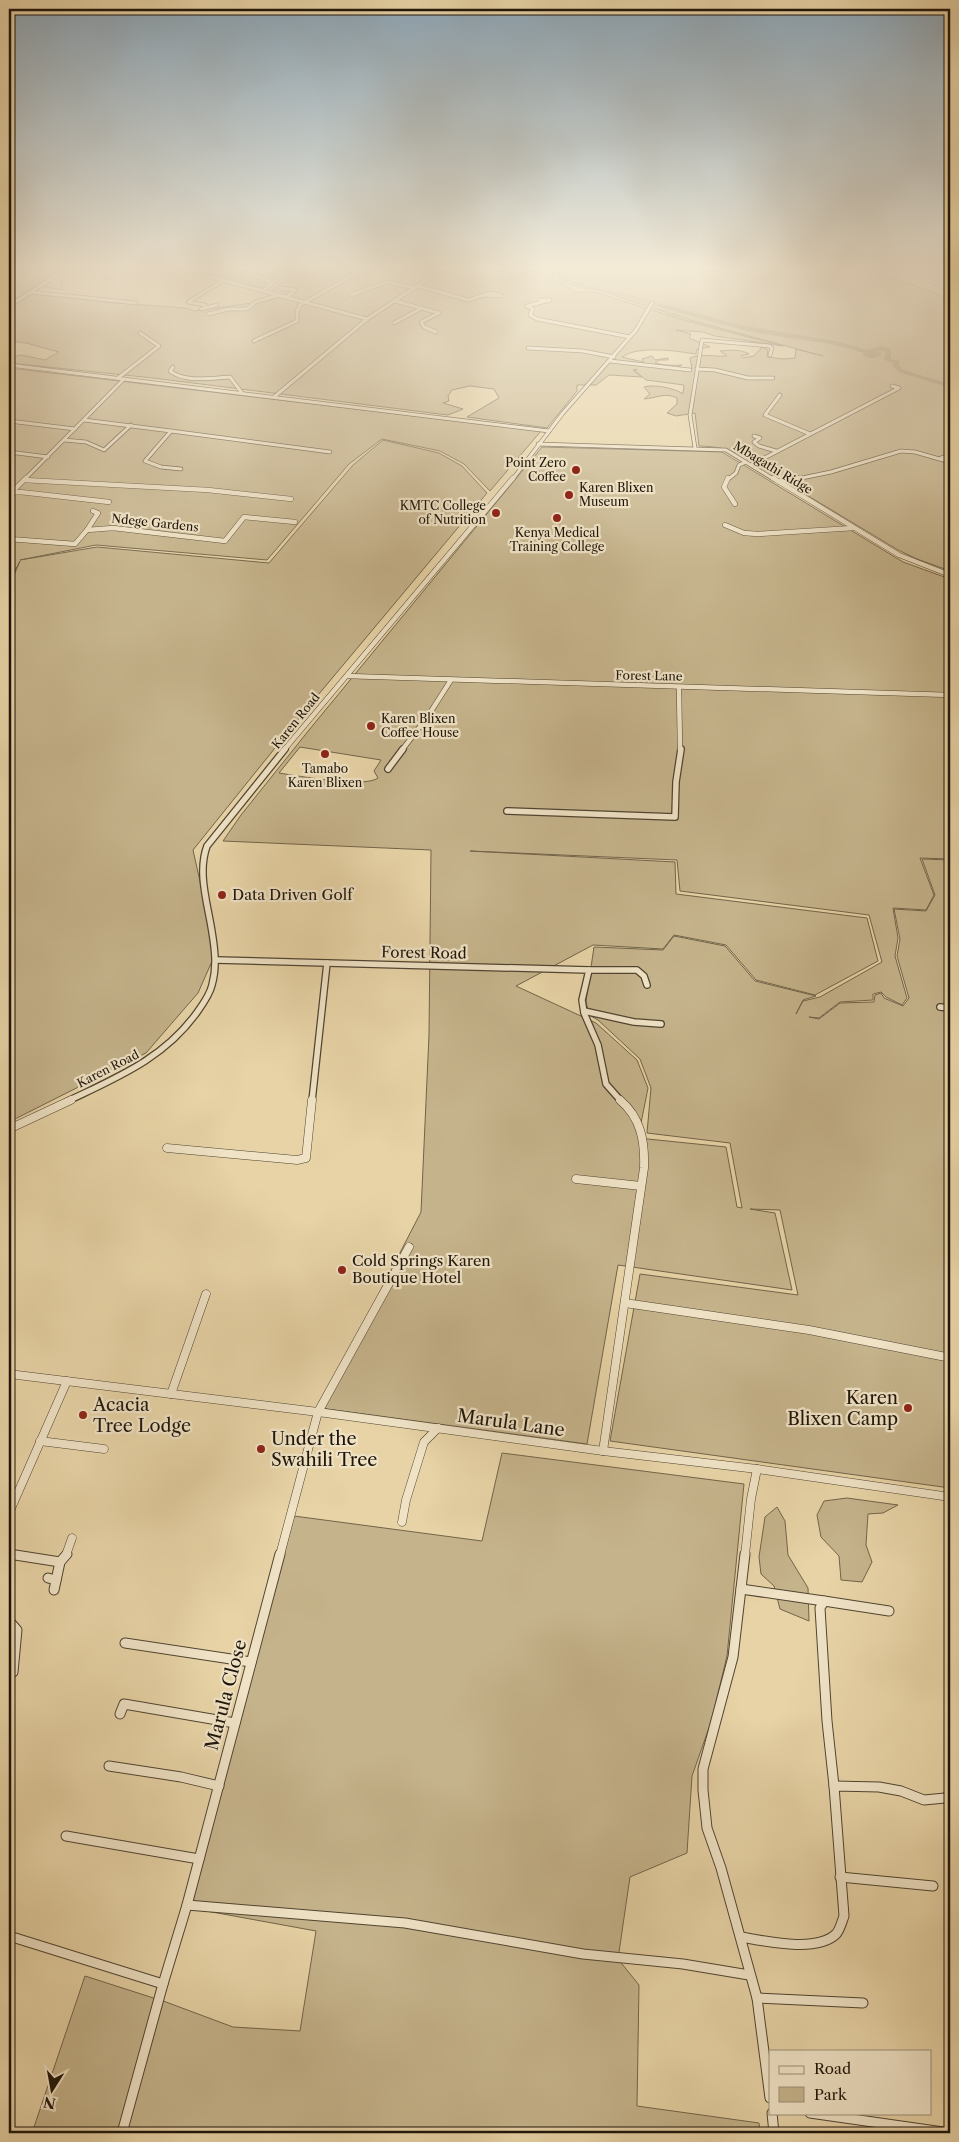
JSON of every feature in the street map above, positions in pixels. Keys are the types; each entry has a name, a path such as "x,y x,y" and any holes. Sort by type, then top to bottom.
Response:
{"street":[{"path":"51,370 549,431"},
{"path":"118,378 128,370"},
{"path":"171,370 176,376 209,380 228,377 236,383 242,393"},
{"path":"274,398 307,370"},
{"name":"Karen Road","path":"9,1129 110,1081 163,1050 188,1025 207,997 215,976 216,960 203,873 204,852 211,840 312,715 347,676 527,460 538,444 602,370"},
{"path":"695,448 690,415 696,370"},
{"path":"714,370 748,378 773,378"},
{"path":"10,494 124,379"},
{"path":"751,465 810,434 858,412 899,388 892,386"},
{"path":"780,395 765,415 810,434"},
{"path":"84,420 330,452"},
{"path":"9,421 75,429"},
{"path":"64,440 86,442 103,450 131,425"},
{"path":"171,431 145,461 161,467 182,469"},
{"path":"754,436 760,438 754,442 757,445 776,451"},
{"name":"Mbagathi Ridge","path":"538,444 726,450 904,558 950,575"},
{"path":"779,482 831,472 901,451 915,452 950,462"},
{"path":"9,452 48,457"},
{"path":"940,458 950,455"},
{"path":"735,504 723,487 726,479 736,474 739,465 746,462"},
{"path":"24,480 156,487 291,498"},
{"path":"10,494 20,492 109,502"},
{"path":"9,509 12,505"},
{"path":"9,539 75,544 98,513 93,512"},
{"name":"Ndege Gardens","path":"87,530 123,528 225,541 244,517 295,522"},
{"path":"725,526 744,533 758,534 854,528"},
{"name":"Forest Lane","path":"347,676 950,695"},
{"path":"388,769 428,716 451,680"},
{"path":"507,811 675,817 676,782 681,746 679,687"},
{"name":"Forest Road","path":"216,960 637,970 644,976 647,985"},
{"path":"167,1148 297,1160 306,1158 327,964"},
{"path":"589,970 582,1001 584,1011 600,1049 604,1076 608,1088 629,1108 642,1130 644,1168 603,1451"},
{"path":"940,1007 950,1008"},
{"path":"584,1011 634,1022 661,1024"},
{"path":"576,1179 641,1186"},
{"name":"Marula Close","path":"122,2133 200,1859 318,1412 409,1247"},
{"path":"171,1394 206,1294"},
{"path":"625,1303 809,1330 946,1357"},
{"name":"Marula Lane","path":"9,1374 318,1412 603,1451 757,1469 950,1497"},
{"path":"9,1513 67,1381"},
{"path":"402,1522 406,1500 424,1442 438,1428"},
{"path":"40,1441 104,1450"},
{"path":"757,1469 751,1499 733,1657 703,1769 707,1828 741,1937 749,1975 757,1998 769,2090"},
{"path":"54,1590 52,1579 60,1562 66,1555 72,1538"},
{"path":"9,1554 60,1562"},
{"path":"741,1589 888,1611"},
{"path":"741,1937 786,1945 825,1941 837,1933 844,1916 827,1721 820,1608 824,1601"},
{"path":"9,1621 17,1630 12,1658 13,1672"},
{"path":"125,1643 251,1662"},
{"path":"120,1714 124,1704 235,1723"},
{"path":"109,1766 181,1777 219,1786"},
{"path":"834,1786 879,1787 901,1791 924,1800 945,1798 950,1794"},
{"path":"66,1836 200,1859"},
{"path":"840,1877 933,1886"},
{"path":"187,1905 405,1923 583,1954 683,1964 749,1975"},
{"path":"9,1936 163,1984"},
{"path":"757,1998 863,2003"},
{"path":"772,2114 774,2133"},
{"path":"817,2114 950,2133"}],"green space":[{"path":"9,370 26,370 541,431 490,491 464,464 440,451 382,439 349,464 267,560 96,545 20,560 97,547 269,563 353,465 383,440 439,453 462,466 487,493 308,707 193,850 215,949 213,959 198,993 146,1053 9,1122 9,587 20,561 9,582"},
{"path":"76,370 633,370 642,377 609,375 596,385 577,385 577,391 547,428 467,417 499,398 494,389 470,386 452,390 448,396 449,401 443,403 463,409 448,415"},
{"path":"950,370 950,571 898,550 739,454 725,449 699,446 695,413 676,416 667,413 677,404 677,398 673,396 665,395 644,399 650,394 644,387 664,387 683,394 684,385 646,380 635,371"},
{"path":"542,447 722,452 903,562 950,579 950,859 920,858 934,895 926,910 893,908 898,938 895,956 907,998 902,1005 886,997 881,992 873,994 873,1000 840,1002 819,1018 809,1017 819,1019 840,1003 874,1002 875,995 881,993 884,998 903,1006 909,998 897,956 900,939 894,909 926,911 935,895 922,859 950,860 950,1488 610,1441 640,1274 798,1295 780,1210 750,1209 775,1213 792,1290 618,1265 587,1444 320,1408 421,1212 429,1035 431,850 223,841 241,815","holes":["300,747 381,760 374,771 378,778 371,781 346,782 279,773","470,851 677,860 680,891 869,915 882,962 820,997 803,1001 796,1014 803,1000 816,996 755,981 725,946 674,936 663,950 594,947 586,1001 589,1015 598,1020 640,1059 651,1088 647,1133 730,1143 742,1208 737,1207 726,1147 638,1138 648,1088 637,1060 596,1023 516,986 593,945 663,949 674,935 726,945 756,980 815,995 878,961 867,918 676,894 675,862"]},
{"path":"502,1453 744,1484 727,1656 711,1722 692,1776 687,1853 630,1877 618,1959 639,1985 637,2106 759,2123 760,2133 32,2133 85,1976 166,2002 233,2027 300,2031 316,1931 190,1908 294,1516 482,1541"},
{"path":"847,1498 898,1505 883,1513 868,1514 866,1545 872,1562 862,1582 841,1580 839,1556 821,1537 817,1515 824,1501"},
{"path":"777,1507 785,1521 788,1555 808,1588 809,1621 780,1609 774,1586 761,1574 759,1557 765,1517"}],"waterway":[{"path":"900,370 950,386"}],"place":[{"name":"Point Zero Coffee","path":"576,470"},
{"name":"Karen Blixen Museum","path":"569,495"},
{"name":"KMTC College of Nutrition","path":"496,513"},
{"name":"Kenya Medical Training College","path":"557,518"},
{"name":"Karen Blixen Coffee House","path":"371,726"},
{"name":"Tamabo Karen Blixen","path":"325,754"},
{"name":"Data Driven Golf","path":"222,895"},
{"name":"Cold Springs Karen Boutique Hotel","path":"342,1270"},
{"name":"Karen Blixen Camp","path":"908,1408"},
{"name":"Acacia Tree Lodge","path":"83,1415"},
{"name":"Under the Swahili Tree","path":"261,1449"}]}
